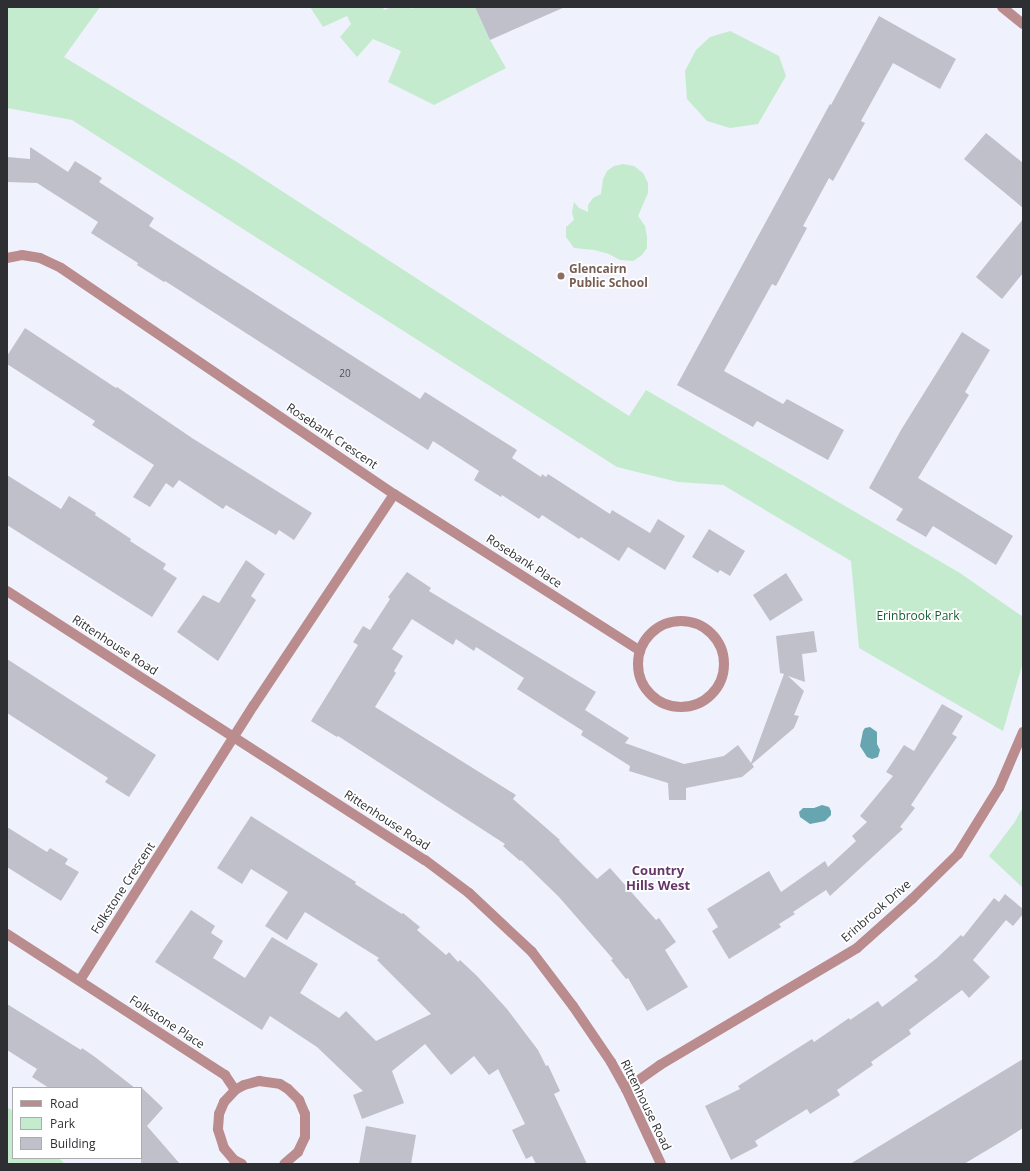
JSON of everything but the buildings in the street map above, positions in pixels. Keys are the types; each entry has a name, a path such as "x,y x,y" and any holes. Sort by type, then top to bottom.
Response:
{"street":[{"path":"1002,7 1023,24"},
{"name":"Rosebank Crescent","path":"7,258 22,255 40,258 61,268 394,494"},
{"path":"235,737 394,494"},
{"name":"Rosebank Place","path":"394,494 640,651"},
{"name":"Rittenhouse Road","path":"7,591 425,860 469,893 532,952 573,1006 611,1062 626,1089 661,1164"},
{"path":"679,620 688,621 703,626 715,636 724,653 724,673 715,691 700,704 687,707 672,706 658,701 647,690 641,681 638,666 640,651 645,640 655,629 664,624 679,620"},
{"name":"Erinbrook Drive","path":"626,1089 660,1065 857,948 912,899 958,854 999,788 1023,732"},
{"name":"Folkstone Crescent","path":"80,980 235,737"},
{"path":"7,934 80,980"},
{"name":"Folkstone Place","path":"80,980 226,1075 235,1090"},
{"path":"242,1164 234,1160 224,1148 218,1129 219,1114 224,1102 235,1090 244,1085 259,1081 280,1084 288,1089 299,1100 305,1114 306,1137 298,1152 284,1164"}],"green space":[{"name":"Erinbrook Park","path":"7,7 100,7 64,57 237,162 629,416 646,390 960,573 1023,617 1023,662 1003,731 859,648 851,561 723,485 678,482 617,467 72,120 7,108"},
{"path":"310,7 383,7 384,10 392,7 411,7 412,9 416,7 475,7 490,40 506,68 434,105 388,82 401,51 373,39 357,57 340,37 351,24 347,16 323,27"},
{"path":"730,31 779,56 786,76 758,124 730,128 707,121 687,99 685,71 696,50 710,37"},
{"path":"623,164 634,166 643,173 648,183 648,193 638,216 645,226 647,248 642,255 633,261 620,260 609,254 594,250 574,248 566,237 566,227 574,220 572,212 574,202 579,208 588,212 588,205 593,198 601,194 603,179 607,171 614,166"},
{"path":"1023,807 1023,888 989,856 1014,823"},
{"path":"7,1107 12,1110 12,1159 60,1159 65,1164 10,1164 7,1161"}],"water":[{"path":"870,727 877,732 877,744 880,750 878,757 872,759 867,757 860,746 863,731 865,728"},
{"path":"822,805 829,807 831,811 831,815 825,821 810,824 800,817 799,812 803,808 814,808"}],"place":[{"name":"Glencairn Public School","path":"561,276"}],"district":[{"name":"Country Hills West","path":"658,878"}]}
